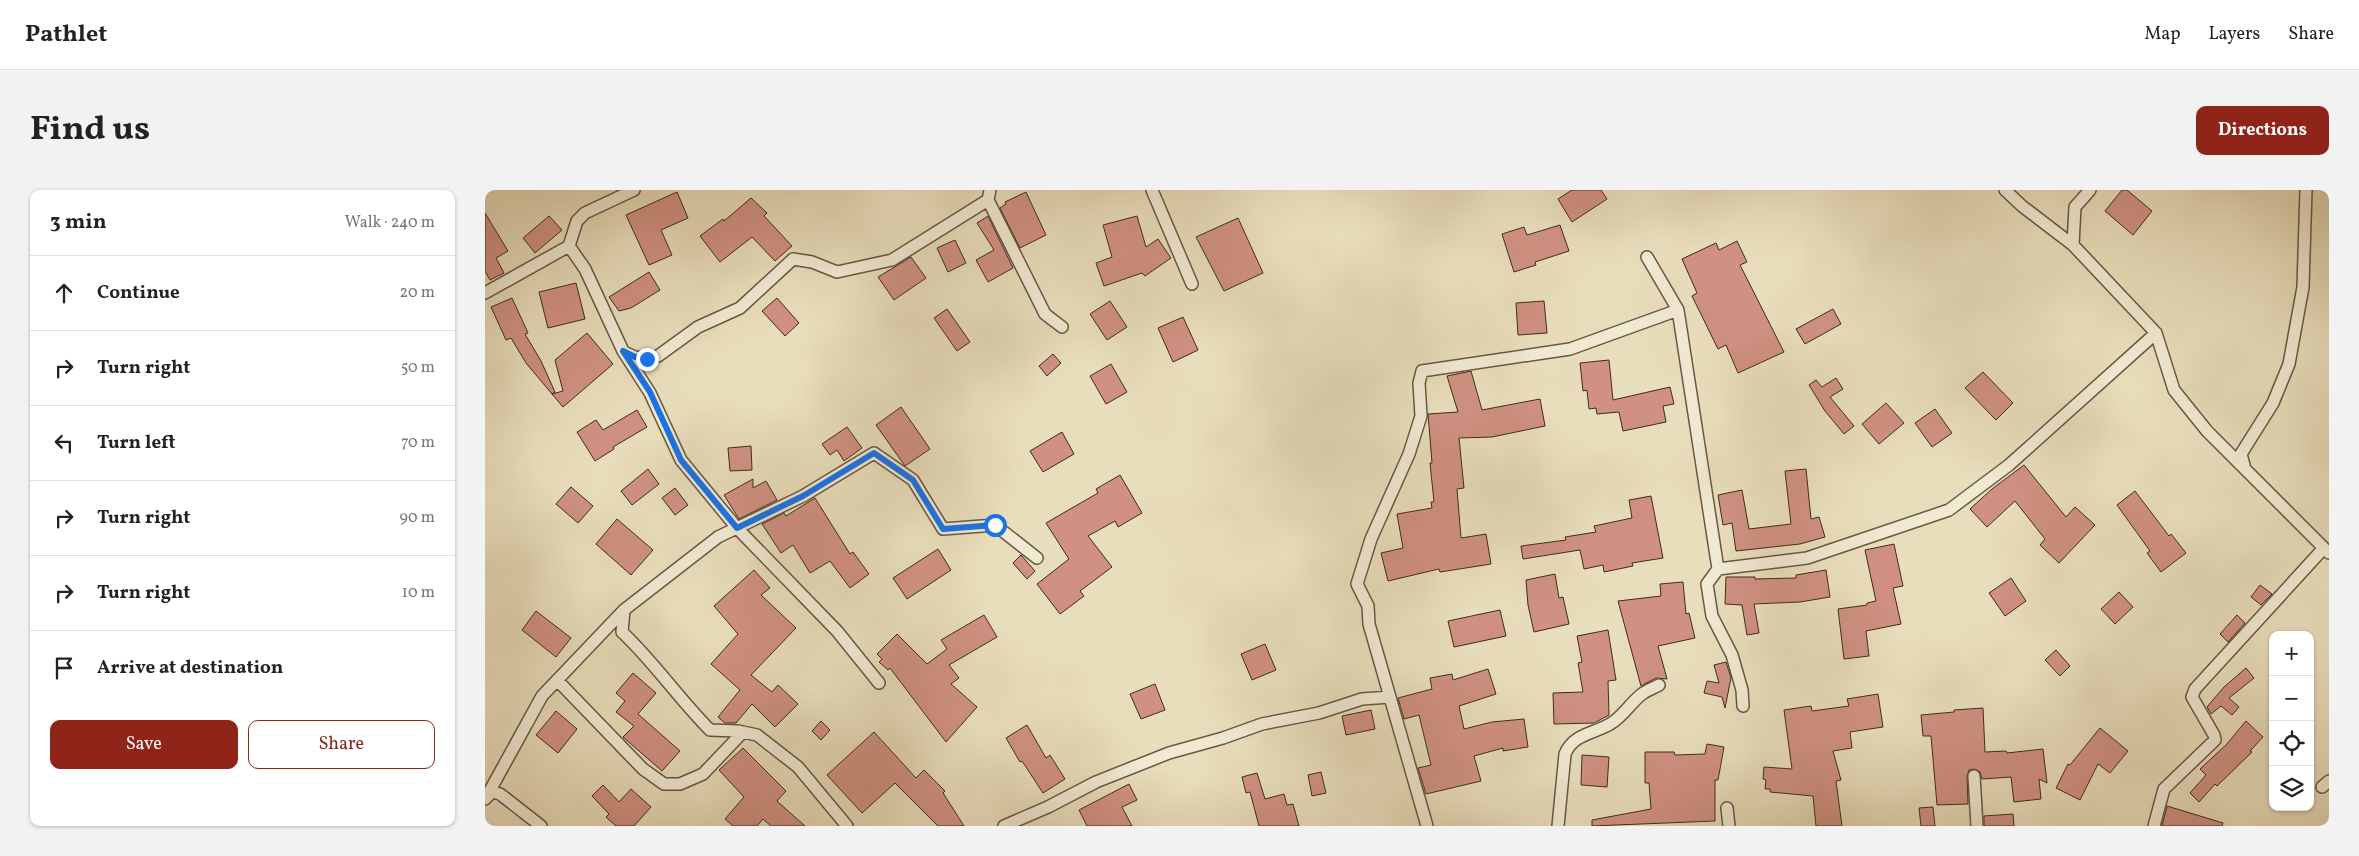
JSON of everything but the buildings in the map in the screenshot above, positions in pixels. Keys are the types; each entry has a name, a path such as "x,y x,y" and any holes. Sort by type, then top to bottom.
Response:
{"street":[{"path":"1152,190 1192,284"},
{"path":"2005,190 2022,206 2073,245 2156,333 2174,390 2207,431 2244,465 2326,551 2195,689 2192,697 2194,704 2214,735 2215,740 2164,789 2154,826"},
{"path":"2073,245 2075,207 2091,190"},
{"path":"2244,465 2241,454 2273,403 2289,364 2303,287 2306,190"},
{"path":"485,293 569,246 577,220 585,213 631,191"},
{"path":"623,351 635,357 647,359 658,356 697,328 741,308 793,259 812,262 837,272 892,260 989,195 1045,314 1062,327"},
{"path":"569,246 585,269 623,351 650,392 681,460 737,528 837,631 879,683"},
{"path":"1647,257 1678,310 1718,568 1707,584 1712,616 1732,655 1743,690 1743,706"},
{"path":"1427,826 1369,624 1367,606 1357,584 1371,539 1409,454 1421,416 1419,382 1422,371 1570,349 1678,310"},
{"path":"1718,568 1807,558 1949,510 2009,465 2156,333"},
{"path":"486,797 542,696 624,610 718,537 803,496 874,453 913,480 943,529 995,525 1037,558"},
{"path":"624,610 622,632 640,649 686,706 710,730 743,732 757,736 798,767 847,826"},
{"path":"557,680 643,769 664,784 680,784 703,774 743,732"},
{"path":"1558,826 1565,754 1569,745 1576,738 1610,724 1622,716 1642,694 1659,685"},
{"path":"1004,826 1048,807 1095,782 1169,753 1223,738 1262,724 1319,713 1362,699 1390,697"},
{"path":"1974,776 1977,826"},
{"path":"486,797 492,792 500,794 541,826"},
{"path":"1727,808 1729,826"}],"route":[{"path":"647,359 635,357 623,351 650,392 681,460 737,528 803,496 874,453 913,480 943,529 995,525"}]}
